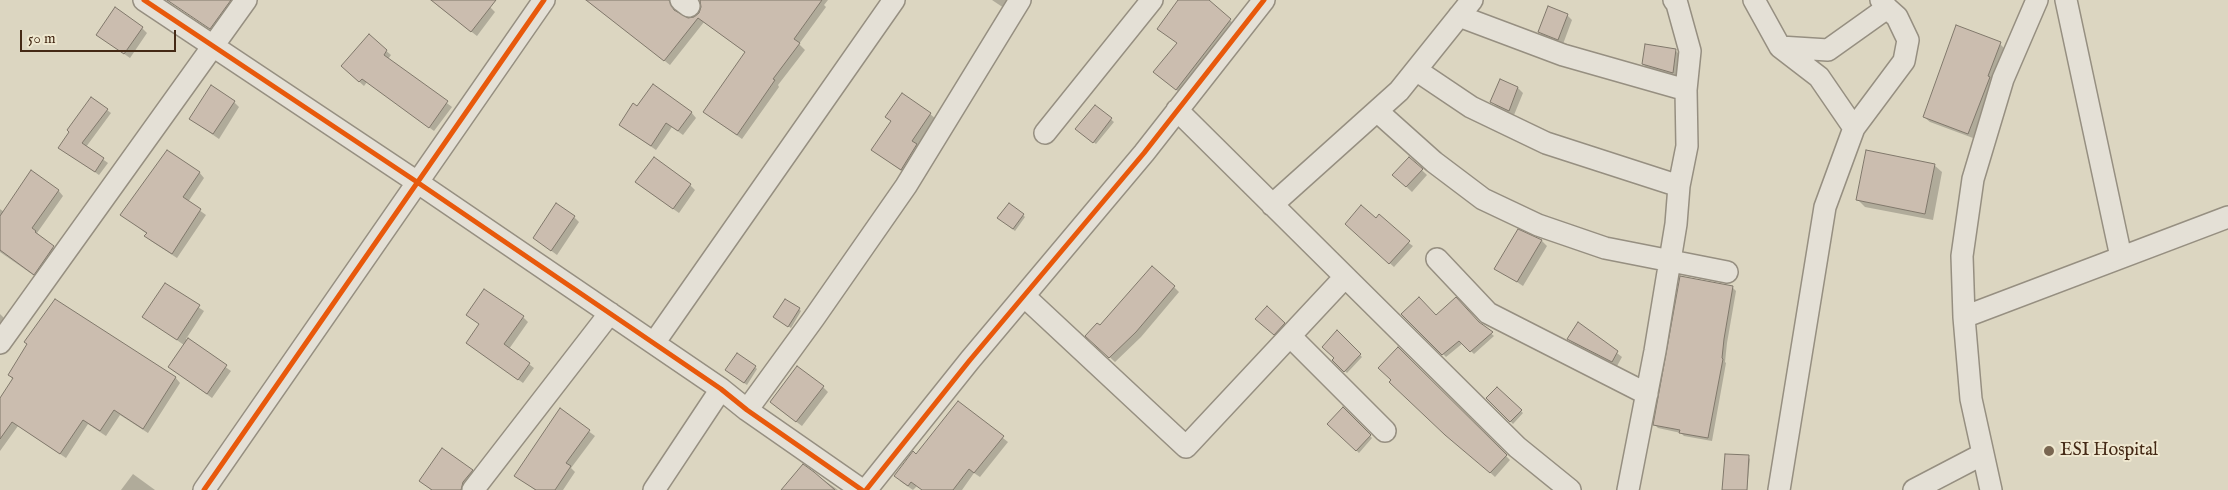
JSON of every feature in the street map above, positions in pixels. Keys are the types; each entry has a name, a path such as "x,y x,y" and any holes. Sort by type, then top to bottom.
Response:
{"street":[{"path":"144,0 417,182 721,389 854,488 1024,296 1177,110 1264,0"},
{"path":"0,343 246,0"},
{"path":"204,490 544,0"},
{"path":"654,343 894,0"},
{"path":"747,410 906,186 1020,0"},
{"path":"1045,133 1152,0"},
{"path":"1628,490 1670,260 1687,146 1686,90 1690,51 1677,4 1674,0"},
{"path":"1991,490 1971,399 1964,317 1962,256 1973,178 2003,79 2037,0"},
{"path":"2066,0 2121,257"},
{"path":"1759,2 1780,47 1820,77 1854,128"},
{"path":"1779,490 1825,207 1854,128 1904,61 1908,40 1897,17 1884,4 1828,50 1780,47"},
{"path":"1272,205 1399,91 1465,8 1563,55 1686,90"},
{"path":"1416,70 1471,107 1546,143 1680,186"},
{"path":"1177,110 1517,447 1570,490"},
{"path":"1377,111 1434,162 1483,199 1538,225 1605,248 1727,272"},
{"path":"1964,317 2228,217"},
{"path":"1437,259 1488,313 1647,394"},
{"path":"1024,296 1186,446 1345,277"},
{"path":"473,490 610,313"},
{"path":"1290,336 1385,431"},
{"path":"654,490 721,389"},
{"path":"1914,490 1983,454"}],"building":[{"path":"167,0 231,0 210,29"},
{"path":"431,0 496,0 471,32"},
{"path":"586,0 669,0 674,10 688,18 694,17 699,13 701,7 700,0 822,0 794,39 800,43 773,79 775,80 737,135 703,112 745,52 698,18 664,61"},
{"path":"1178,0 1209,0 1231,19 1176,90 1153,72 1177,43 1157,29"},
{"path":"1548,6 1568,14 1558,40 1538,32"},
{"path":"115,7 143,27 124,54 96,35"},
{"path":"1956,25 2001,42 1968,134 1923,117"},
{"path":"369,34 387,50 384,55 448,101 429,128 362,79 359,82 341,66"},
{"path":"1645,44 1676,49 1673,73 1642,64"},
{"path":"1500,79 1518,87 1509,111 1490,102"},
{"path":"653,84 692,112 678,131 666,123 651,146 619,125 633,103 637,106"},
{"path":"211,85 235,101 213,134 189,119"},
{"path":"902,93 931,113 912,141 917,144 901,170 871,150 891,121 885,117"},
{"path":"91,97 108,109 82,143 104,158 95,172 58,148 69,132 67,130"},
{"path":"1095,105 1112,118 1093,143 1075,129"},
{"path":"167,150 200,172 183,197 201,209 172,254 144,236 147,233 120,215"},
{"path":"1866,150 1935,164 1925,214 1856,200"},
{"path":"654,157 691,184 673,209 635,182"},
{"path":"1409,157 1423,169 1406,187 1392,175"},
{"path":"31,170 59,190 32,228 54,246 34,275 0,250 0,216"},
{"path":"556,203 575,216 551,251 533,238"},
{"path":"1009,203 1024,214 1013,229 997,218"},
{"path":"1361,205 1376,218 1379,214 1410,241 1389,264 1345,224"},
{"path":"1518,229 1542,240 1517,282 1494,269"},
{"path":"1152,266 1175,286 1136,332 1109,358 1085,336 1097,323 1100,325"},
{"path":"1680,276 1733,286 1724,339 1723,359 1708,438 1679,433 1680,430 1653,425"},
{"path":"165,283 200,305 177,340 142,317"},
{"path":"484,289 524,316 504,344 530,363 518,380 466,343 479,324 466,315"},
{"path":"1419,297 1436,315 1456,297 1479,322 1493,332 1470,352 1459,341 1442,355 1401,314"},
{"path":"55,299 176,377 143,429 114,410 100,431 83,420 60,454 12,422 0,439 0,398 13,378 8,375 27,344 24,342"},
{"path":"785,299 800,308 788,327 773,317"},
{"path":"1267,306 1285,323 1274,335 1255,319"},
{"path":"1578,322 1618,351 1612,362 1567,339"},
{"path":"1337,330 1361,354 1344,372 1332,360 1334,358 1322,347"},
{"path":"188,338 227,365 207,394 168,367"},
{"path":"1398,347 1507,455 1490,473 1445,435 1389,382 1391,380 1378,368"},
{"path":"737,353 756,366 744,383 725,370"},
{"path":"797,366 824,386 796,422 770,402"},
{"path":"1497,387 1522,410 1510,422 1486,398"},
{"path":"958,401 1004,436 974,473 969,469 953,490 922,490 911,482 908,486 894,476 913,451 916,454"},
{"path":"1343,407 1371,435 1356,451 1327,424"},
{"path":"560,408 590,430 566,463 571,466 555,490 536,490 514,476"},
{"path":"442,448 473,470 463,482 461,490 432,490 419,481"},
{"path":"1725,454 1749,455 1747,490 1722,490"},
{"path":"803,464 814,472 835,490 781,490"}],"cycle path":[{"path":"144,0 417,182 721,389 747,410 862,490"},
{"path":"204,490 544,0"},
{"path":"866,490 970,360 1144,153 1264,0"}],"place":[{"name":"ESI Hospital","path":"2049,451"}]}
